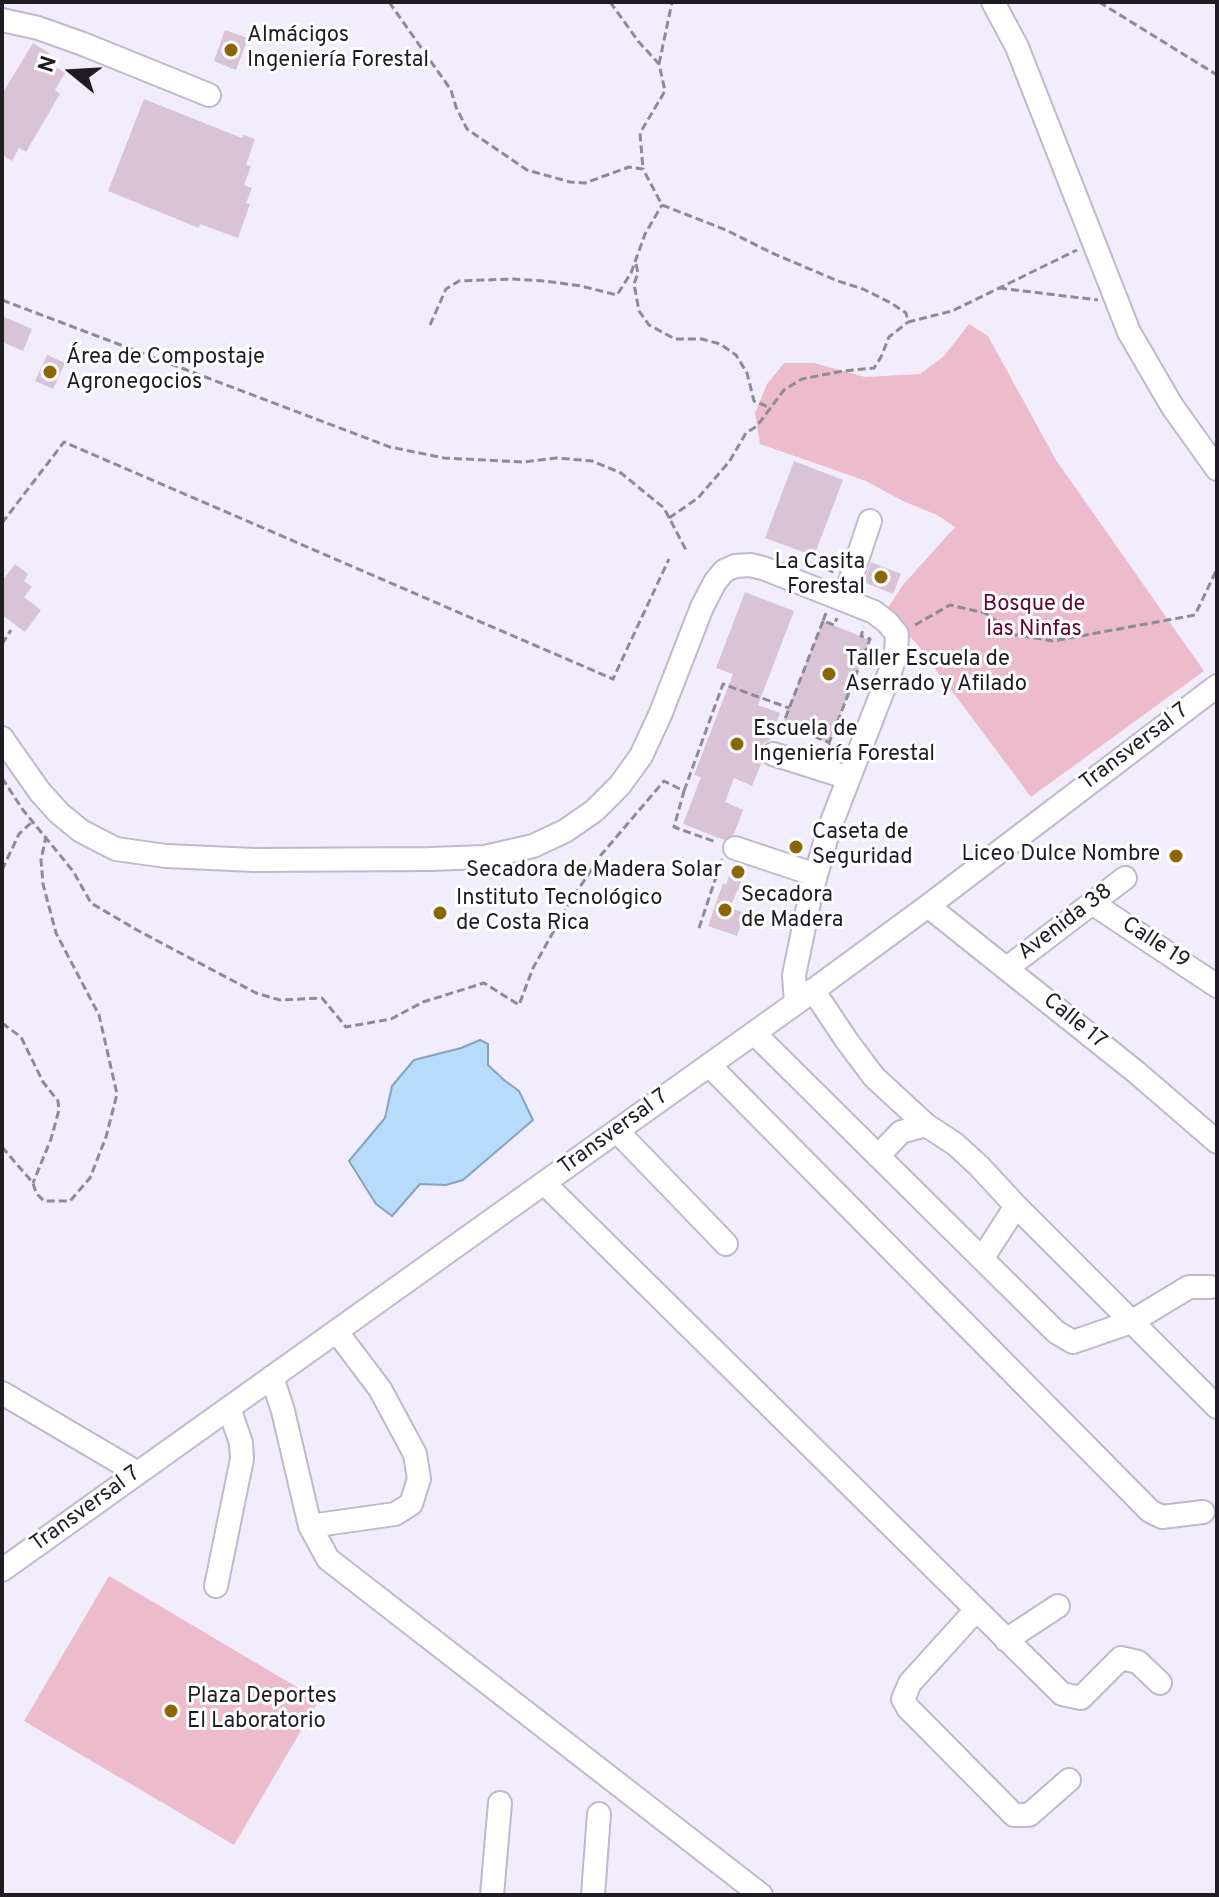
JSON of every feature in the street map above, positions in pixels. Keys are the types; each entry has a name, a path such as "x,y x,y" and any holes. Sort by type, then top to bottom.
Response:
{"street":[{"path":"993,2 1017,47 1129,332 1172,406 1217,469"},
{"path":"2,20 14,21 83,44 209,95"},
{"path":"841,598 870,521"},
{"path":"2,738 40,792 59,813 81,831 116,849 166,856 254,860 485,857 533,846 565,831 594,811 620,785 641,756 702,607 724,571 735,566 763,568 874,612 897,634 896,654 828,832 794,975 804,997 847,1041 874,1077 926,1125 955,1144 979,1166 1217,1407"},
{"name":"Transversal 7","path":"2,1570 804,997 1217,686"},
{"path":"773,754 849,778"},
{"path":"731,846 816,875"},
{"name":"Avenida 38","path":"1007,968 1125,878"},
{"name":"Calle 19","path":"1092,903 1217,986"},
{"name":"Calle 17","path":"928,906 1136,1072 1217,1142"},
{"path":"754,1033 1056,1332 1073,1342 1131,1322 1189,1287 1210,1287"},
{"path":"709,1065 1150,1511 1162,1517 1203,1512"},
{"path":"878,1156 901,1132 926,1125"},
{"path":"617,1131 726,1244"},
{"path":"544,1183 1062,1694 1081,1698 1121,1658 1138,1662 1160,1683"},
{"path":"982,1259 1016,1206"},
{"path":"310,1526 395,1514 411,1504 419,1479 415,1454 380,1389 337,1332"},
{"path":"272,1377 310,1526 328,1559 761,1895"},
{"path":"2,1393 138,1473"},
{"path":"216,1586 242,1459 241,1443 229,1408"},
{"path":"1006,1640 1058,1606"},
{"path":"976,1610 910,1683 903,1699 908,1708 1014,1815 1029,1815 1069,1780"},
{"path":"492,1895 500,1803"},
{"path":"593,1895 599,1814"}],"path":[{"path":"389,2 451,90 467,129 527,170 585,183 629,167 643,169"},
{"path":"610,2 659,64"},
{"path":"672,2 659,64 665,91 640,133 643,169 662,205 863,289 906,313 908,322"},
{"path":"1099,2 1217,75"},
{"path":"430,325 446,289 459,281 545,281 617,295 631,273 645,234 662,205"},
{"path":"669,518 698,498 729,462 746,433 757,426 784,390 802,379 874,368 889,337 908,322 952,311 1093,240"},
{"path":"635,262 638,273 634,284 639,311 649,325 675,339 702,339 720,344 736,355 747,373 754,401 771,408"},
{"path":"999,288 1118,303"},
{"path":"2,300 390,447 444,458 592,461 621,473 664,508 686,550"},
{"path":"2,523 64,442 613,679 669,559"},
{"path":"792,557 841,598"},
{"path":"897,634 950,605 985,613 1016,635 1053,641 1195,615 1217,569"},
{"path":"841,598 823,621 783,724 850,750"},
{"path":"823,621 834,625 841,598"},
{"path":"829,743 870,639 861,636 867,620"},
{"path":"2,644 11,630"},
{"path":"699,928 731,846 674,827 723,684 789,708"},
{"path":"2,778 23,810 73,871 91,903 256,993 280,1000 322,998 346,1027 391,1019 423,1002 484,983 519,1005 533,968 601,855 664,781 684,791"},
{"path":"2,870 19,834 33,821"},
{"path":"2,1147 44,1201 70,1201 90,1178 106,1137 117,1094 99,1015 56,933 43,884 41,860 46,836"},
{"path":"2,1023 21,1037 43,1082 58,1101 59,1110 51,1139 33,1183"}],"green space":[{"name":"Bosque de las Ninfas","path":"969,324 988,336 1056,460 1204,671 1031,797 916,643 885,612 903,585 955,527 866,481 760,444 755,413 767,384 784,363 814,363 865,377 920,374 944,356"},
{"name":"Plaza Deportes El Laboratorio","path":"109,1576 319,1700 234,1845 24,1721"}],"water":[{"path":"480,1040 488,1044 488,1065 519,1091 533,1120 463,1180 446,1185 420,1184 392,1216 376,1204 349,1161 385,1118 392,1086 414,1060"}],"building":[{"name":"Almácigos Ingeniería Forestal","path":"225,30 248,38 236,70 214,61"},
{"path":"33,43 49,53 45,60 65,73 55,90 60,94 26,152 19,148 12,161 2,155 2,94"},
{"path":"144,99 242,138 244,135 255,139 246,165 251,166 244,185 252,188 246,203 250,204 238,238 200,224 199,228 108,191"},
{"path":"2,316 32,329 23,351 2,342"},
{"name":"Área de Compostaje Agronegocios","path":"47,355 65,363 53,389 35,381"},
{"path":"794,461 843,480 814,556 765,538"},
{"name":"La Casita Forestal","path":"871,562 901,574 893,594 864,582"},
{"path":"15,564 28,574 24,581 32,587 24,597 41,610 25,632 2,615 2,581"},
{"path":"745,592 794,611 758,705 780,713 770,740 760,749 762,762 752,786 734,778 725,802 743,810 734,834 724,840 683,824 701,777 694,775 733,674 716,668"},
{"name":"Taller Escuela de Aserrado y Afilado","path":"823,621 870,640 829,743 782,724"},
{"name":"Secadora de Madera","path":"733,863 747,868 730,908 745,913 737,936 708,926"}],"place":[{"name":"Almácigos Ingeniería Forestal","path":"231,50"},
{"name":"Área de Compostaje Agronegocios","path":"50,372"},
{"name":"La Casita Forestal","path":"881,577"},
{"name":"Taller Escuela de Aserrado y Afilado","path":"829,674"},
{"name":"Escuela de Ingeniería Forestal","path":"737,744"},
{"name":"Caseta de Seguridad","path":"796,847"},
{"name":"Liceo Dulce Nombre","path":"1176,856"},
{"name":"Secadora de Madera Solar","path":"738,872"},
{"name":"Secadora de Madera","path":"725,910"},
{"name":"Instituto Tecnológico de Costa Rica","path":"440,913"},
{"name":"Plaza Deportes El Laboratorio","path":"171,1711"}]}
